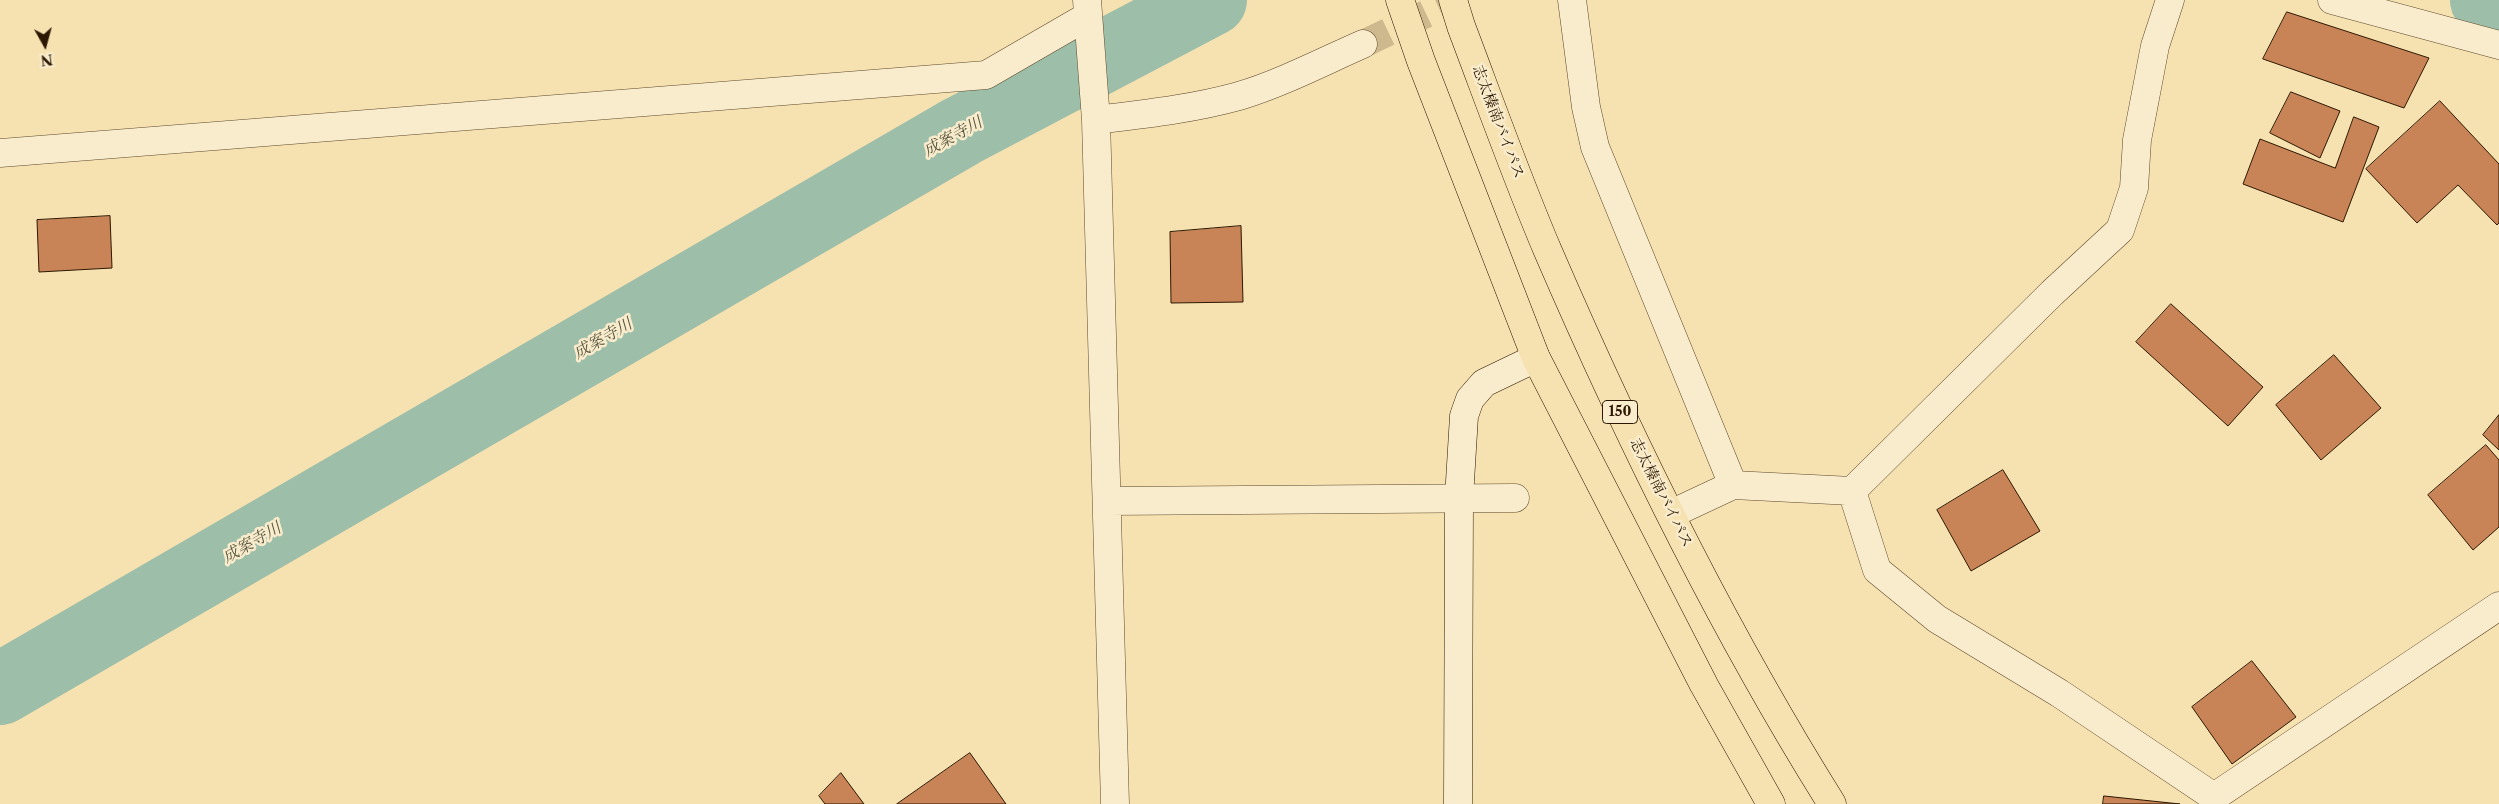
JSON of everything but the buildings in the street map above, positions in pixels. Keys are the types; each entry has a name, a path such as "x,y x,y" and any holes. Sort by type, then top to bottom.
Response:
{"highway":[{"path":"1400,0 1421,61 1536,358 1699,676 1772,804"},
{"name":"志太榛南バイパス","path":"1453,0 1461,26 1546,247 1615,402 1752,669 1832,804"}],"street":[{"path":"1572,0 1586,108 1595,147 1733,485"},
{"path":"1671,514 1733,485 1852,491 2052,293 2120,230 2134,188 2138,140 2155,46 2170,0"},
{"path":"2332,0 2499,45"},
{"path":"0,153 986,75 1088,8 1096,120 1115,804"},
{"path":"1096,120 1176,111 1240,96 1292,76 1362,44"},
{"path":"1458,804 1459,498 1464,416 1470,400 1484,383 1536,358"},
{"path":"1852,491 1877,570 1937,619 2059,693 2215,801 2499,606"},
{"path":"1108,501 1515,498"}],"waterway":[{"name":"成案寺川","path":"0,689 962,131 1211,0"},
{"name":"成案寺川","path":"2486,0 2499,3"}],"tunnel":[{"path":"1363,44 1455,0"}]}
